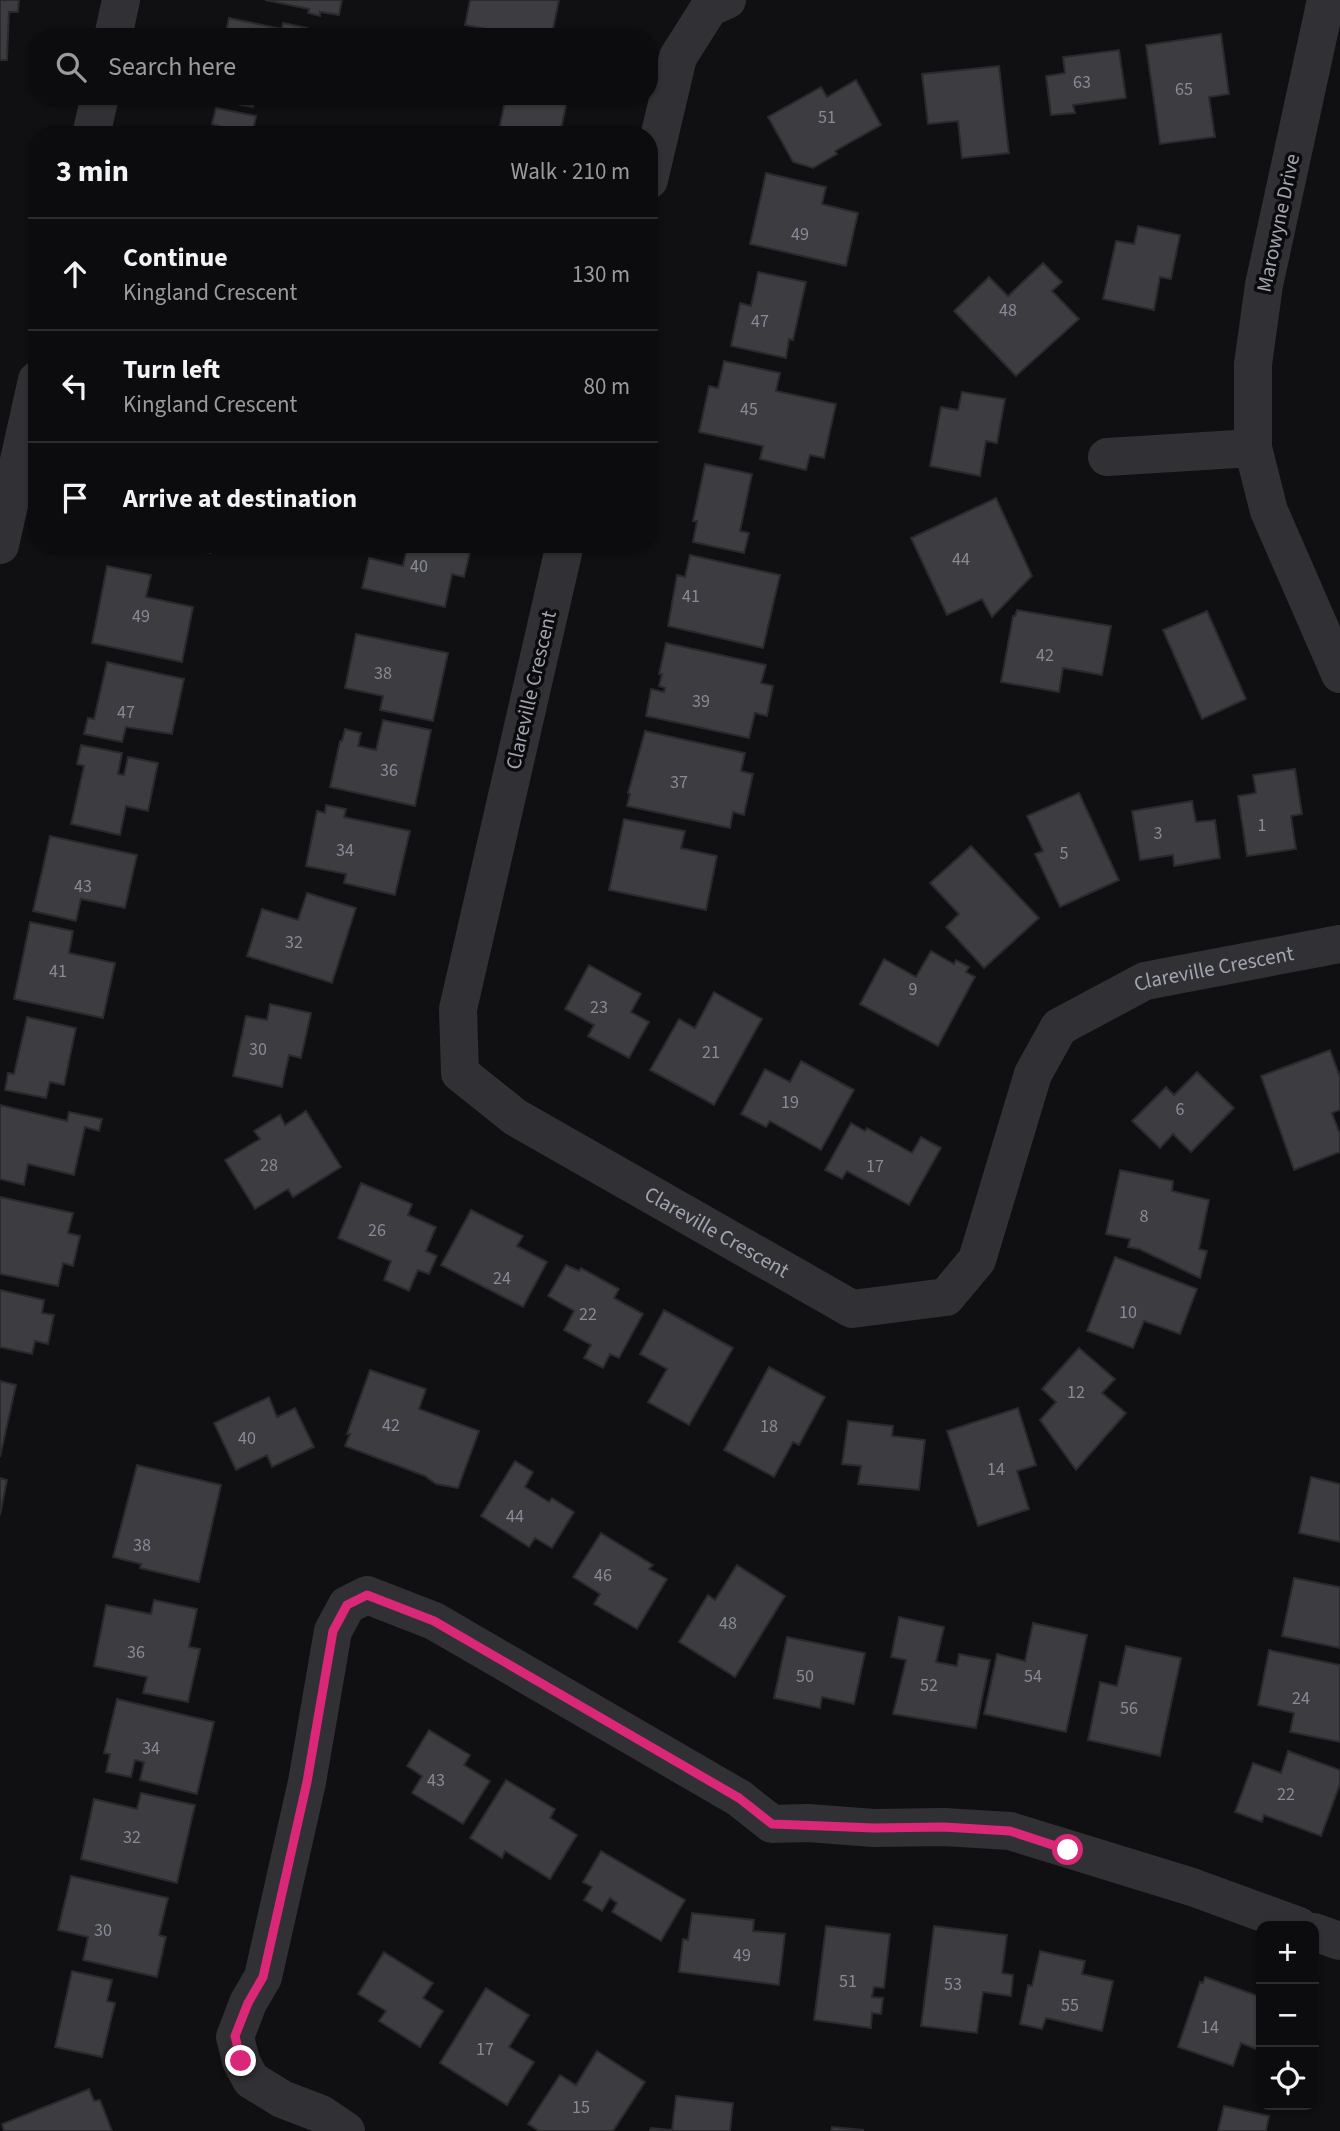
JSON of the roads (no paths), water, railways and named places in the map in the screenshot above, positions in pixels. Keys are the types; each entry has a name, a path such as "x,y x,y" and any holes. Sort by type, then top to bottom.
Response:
{"street":[{"path":"115,28 121,0"},
{"path":"658,142 678,57 709,8 727,0"},
{"name":"Marowyne Drive","path":"1326,0 1264,285 1253,364 1253,448 1269,511 1340,674"},
{"path":"93,126 98,105"},
{"path":"0,545 28,420"},
{"path":"1107,457 1253,448"},
{"name":"Clareville Crescent","path":"563,553 458,1009 460,1073 515,1118 852,1309 946,1297 976,1260 1033,1074 1059,1027 1145,981 1340,944"},
{"path":"346,2131 321,2114 282,2099 251,2081 241,2061 235,2036 248,2003 263,1977 307,1782 333,1631 347,1605 367,1595 434,1621 739,1798 772,1824 1010,1831 1192,1887 1285,1921"},
{"path":"1319,1933 1340,1941"}]}
